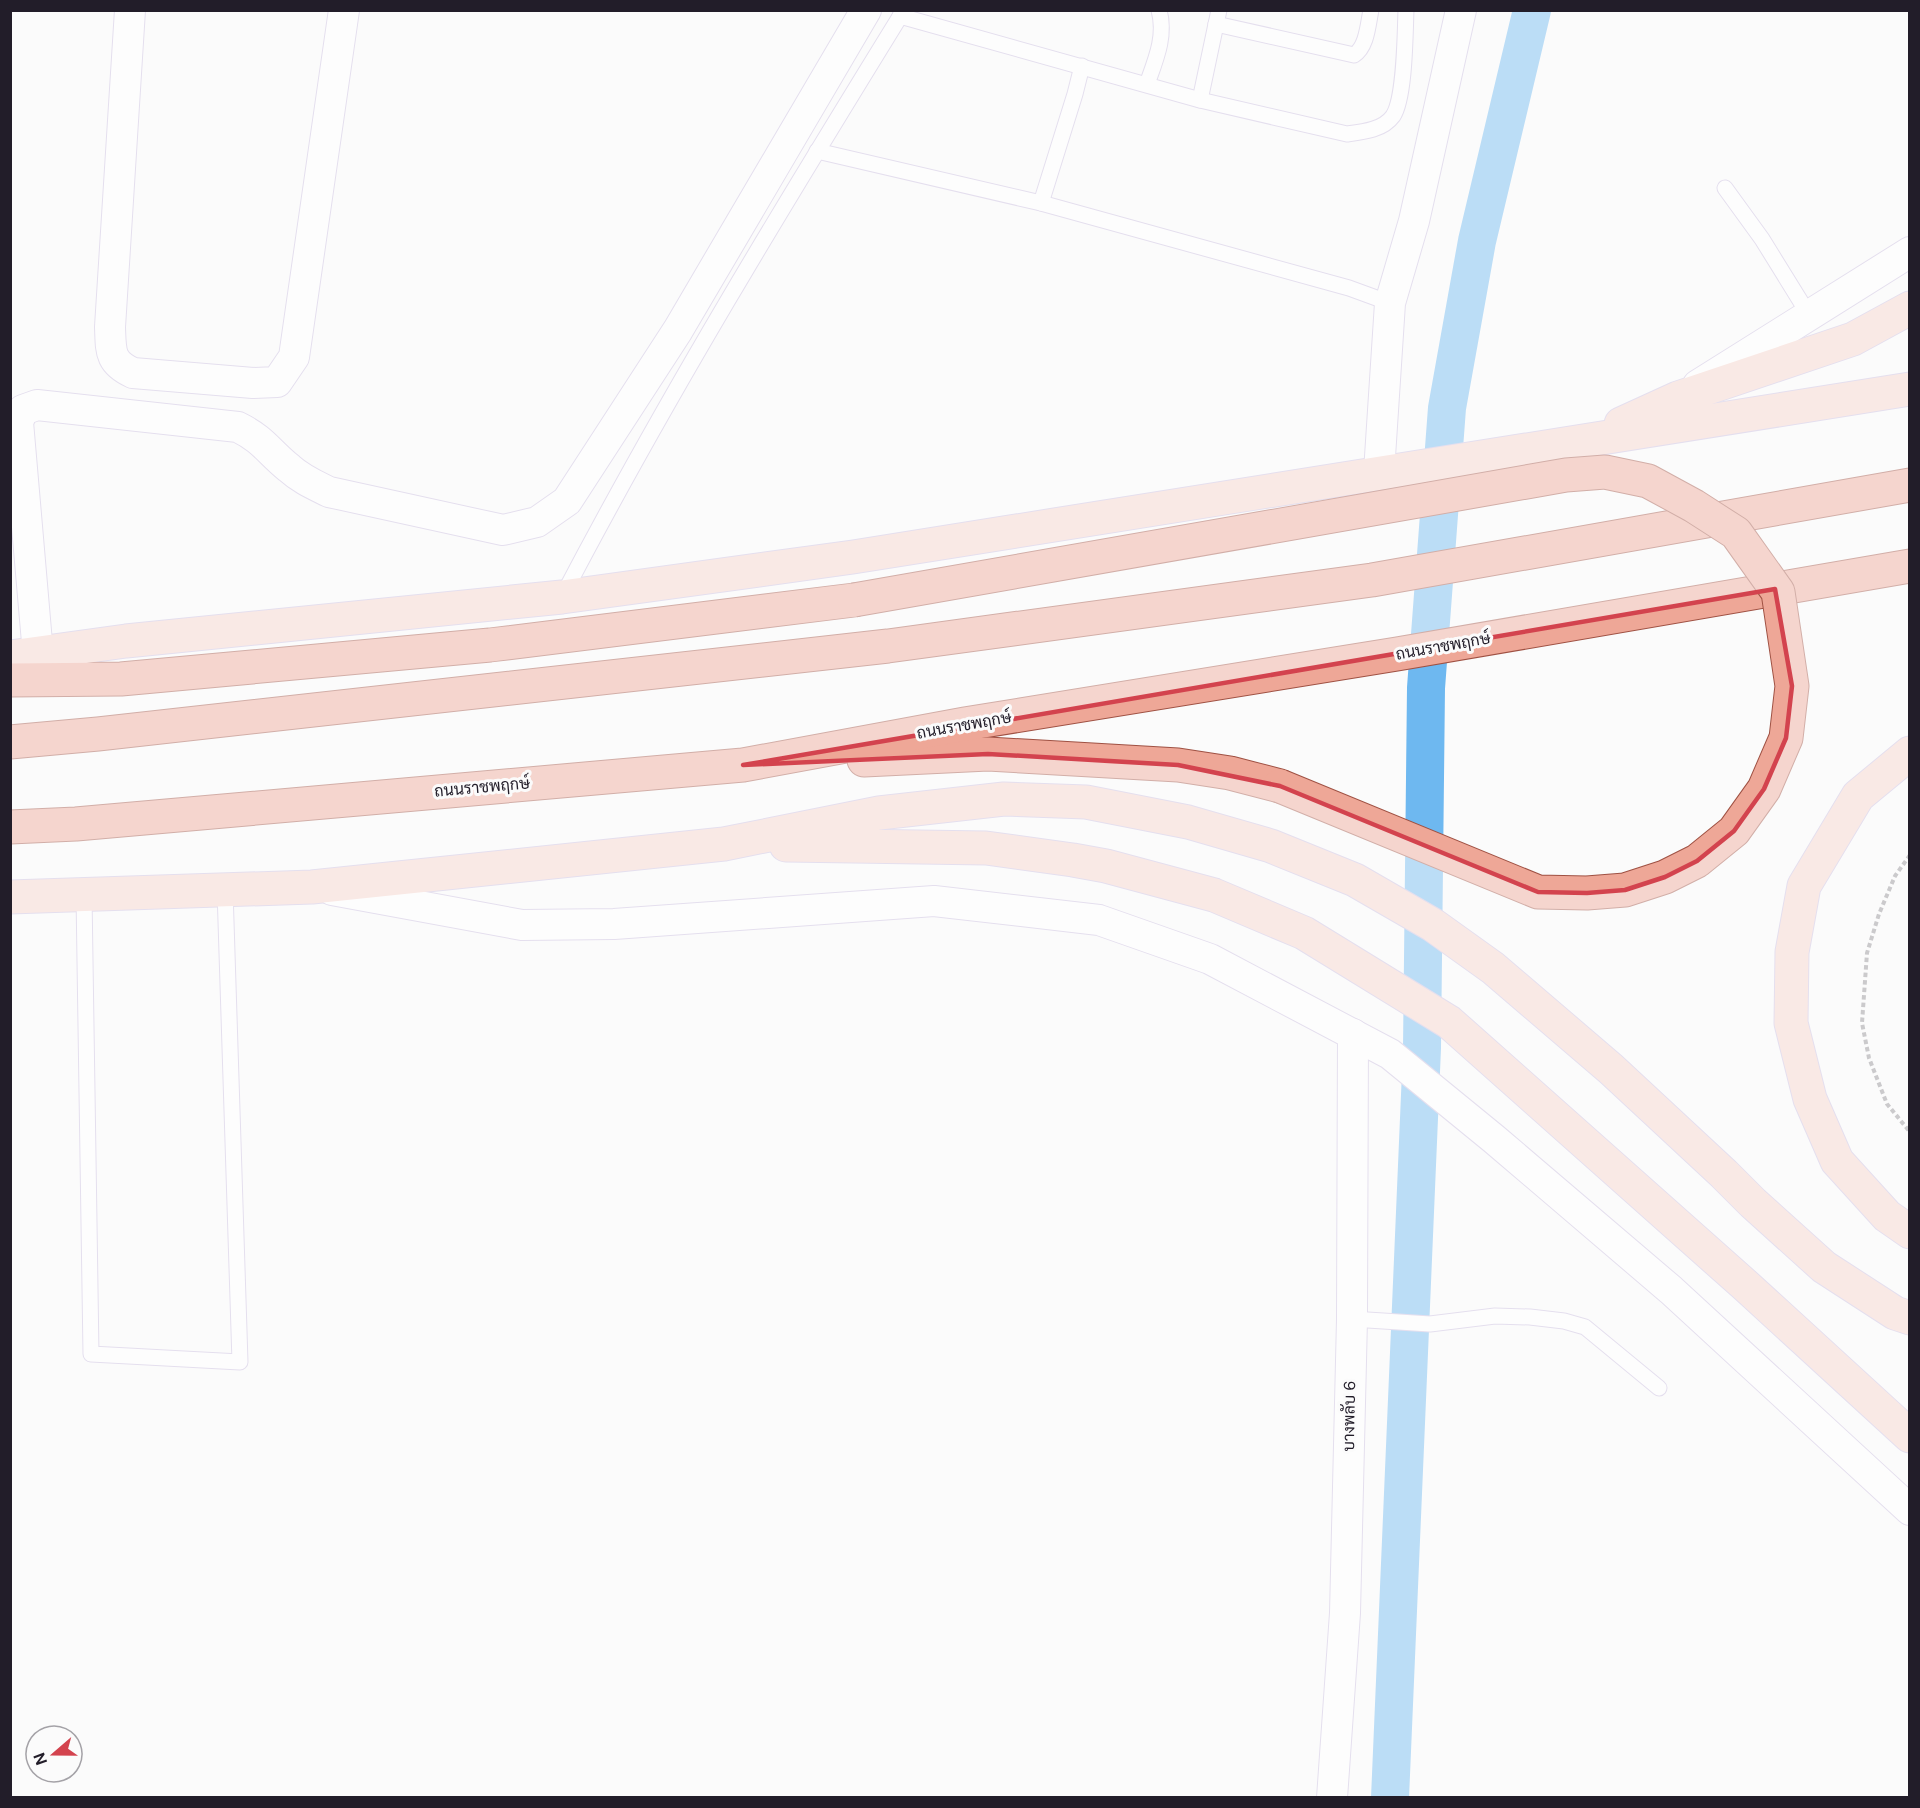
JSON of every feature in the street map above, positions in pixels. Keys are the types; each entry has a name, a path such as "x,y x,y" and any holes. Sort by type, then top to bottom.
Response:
{"main road":[{"path":"1586,440 1677,398 1853,339 1910,308"},
{"path":"24,655 126,641 562,597 853,558 1379,472 1910,389"},
{"path":"10,680 120,679 489,645 854,600 1554,477 1605,472 1648,481 1694,506 1736,533 1778,592 1792,686 1786,738 1764,789 1734,831 1697,861 1665,877 1624,890 1587,893 1538,891 1280,786 1230,773 1178,765 988,754 743,765"},
{"path":"10,742 888,646 1372,580 1910,485"},
{"name":"ถนนราชพฤกษ์","path":"10,827 76,824 743,765 965,724 1397,654 1910,566"},
{"path":"1910,753 1858,796 1804,886 1792,952 1791,1011 1791,1023 1810,1100 1837,1161 1887,1216 1910,1232"},
{"path":"10,897 312,887 724,844 879,813 1004,799 1086,802 1188,822 1270,846 1355,880 1433,925 1493,968 1649,1104 1824,1267 1895,1312 1910,1318"},
{"path":"724,844 986,848 1018,851 1106,866 1214,895 1304,933 1449,1022 1745,1285 1910,1436"}],"street":[{"path":"130,10 110,327 111,354 120,367 133,373 253,383 277,382 294,357 344,10"},
{"path":"24,655 18,422 23,410 37,405 238,427 265,443 287,467 303,479 329,492 503,530 537,522 567,501 678,330 866,10"},
{"path":"1379,472 1390,303 1414,221 1461,10"},
{"path":"1677,398 1910,252"},
{"path":"312,887 522,925 614,924 934,901 1099,920 1210,959 1390,1054 1671,1290 1910,1510"},
{"name":"บางพลับ 6","path":"1332,1797 1345,1613 1361,1319 1353,1034"}],"lane":[{"path":"1147,84 1160,46 1162,22 1159,10"},
{"path":"1200,100 1217,17 1354,55 1363,45 1371,10"},
{"path":"562,597 606,513 817,151 902,13 1200,100 1347,134 1372,131 1392,118 1398,106 1404,58 1406,10"},
{"path":"1041,203 1076,94 1082,66"},
{"path":"817,151 1041,203 1338,285 1390,303"},
{"path":"1725,188 1762,239 1809,315"},
{"path":"84,895 91,1354 240,1362 225,890"},
{"path":"1361,1319 1430,1324 1495,1316 1564,1321 1585,1327 1659,1388"}],"path":[{"path":"1910,855 1895,876 1879,914 1867,953 1862,1023 1869,1058 1887,1104 1910,1132"}],"highlighted area":[{"path":"1775,589 1792,686 1786,738 1764,789 1734,831 1697,861 1665,877 1625,890 1587,893 1538,892 1280,786 1178,765 988,754 743,765"}],"waterway":[{"path":"1390,1798 1422,1048 1426,688 1447,408 1477,241 1532,10"}]}
